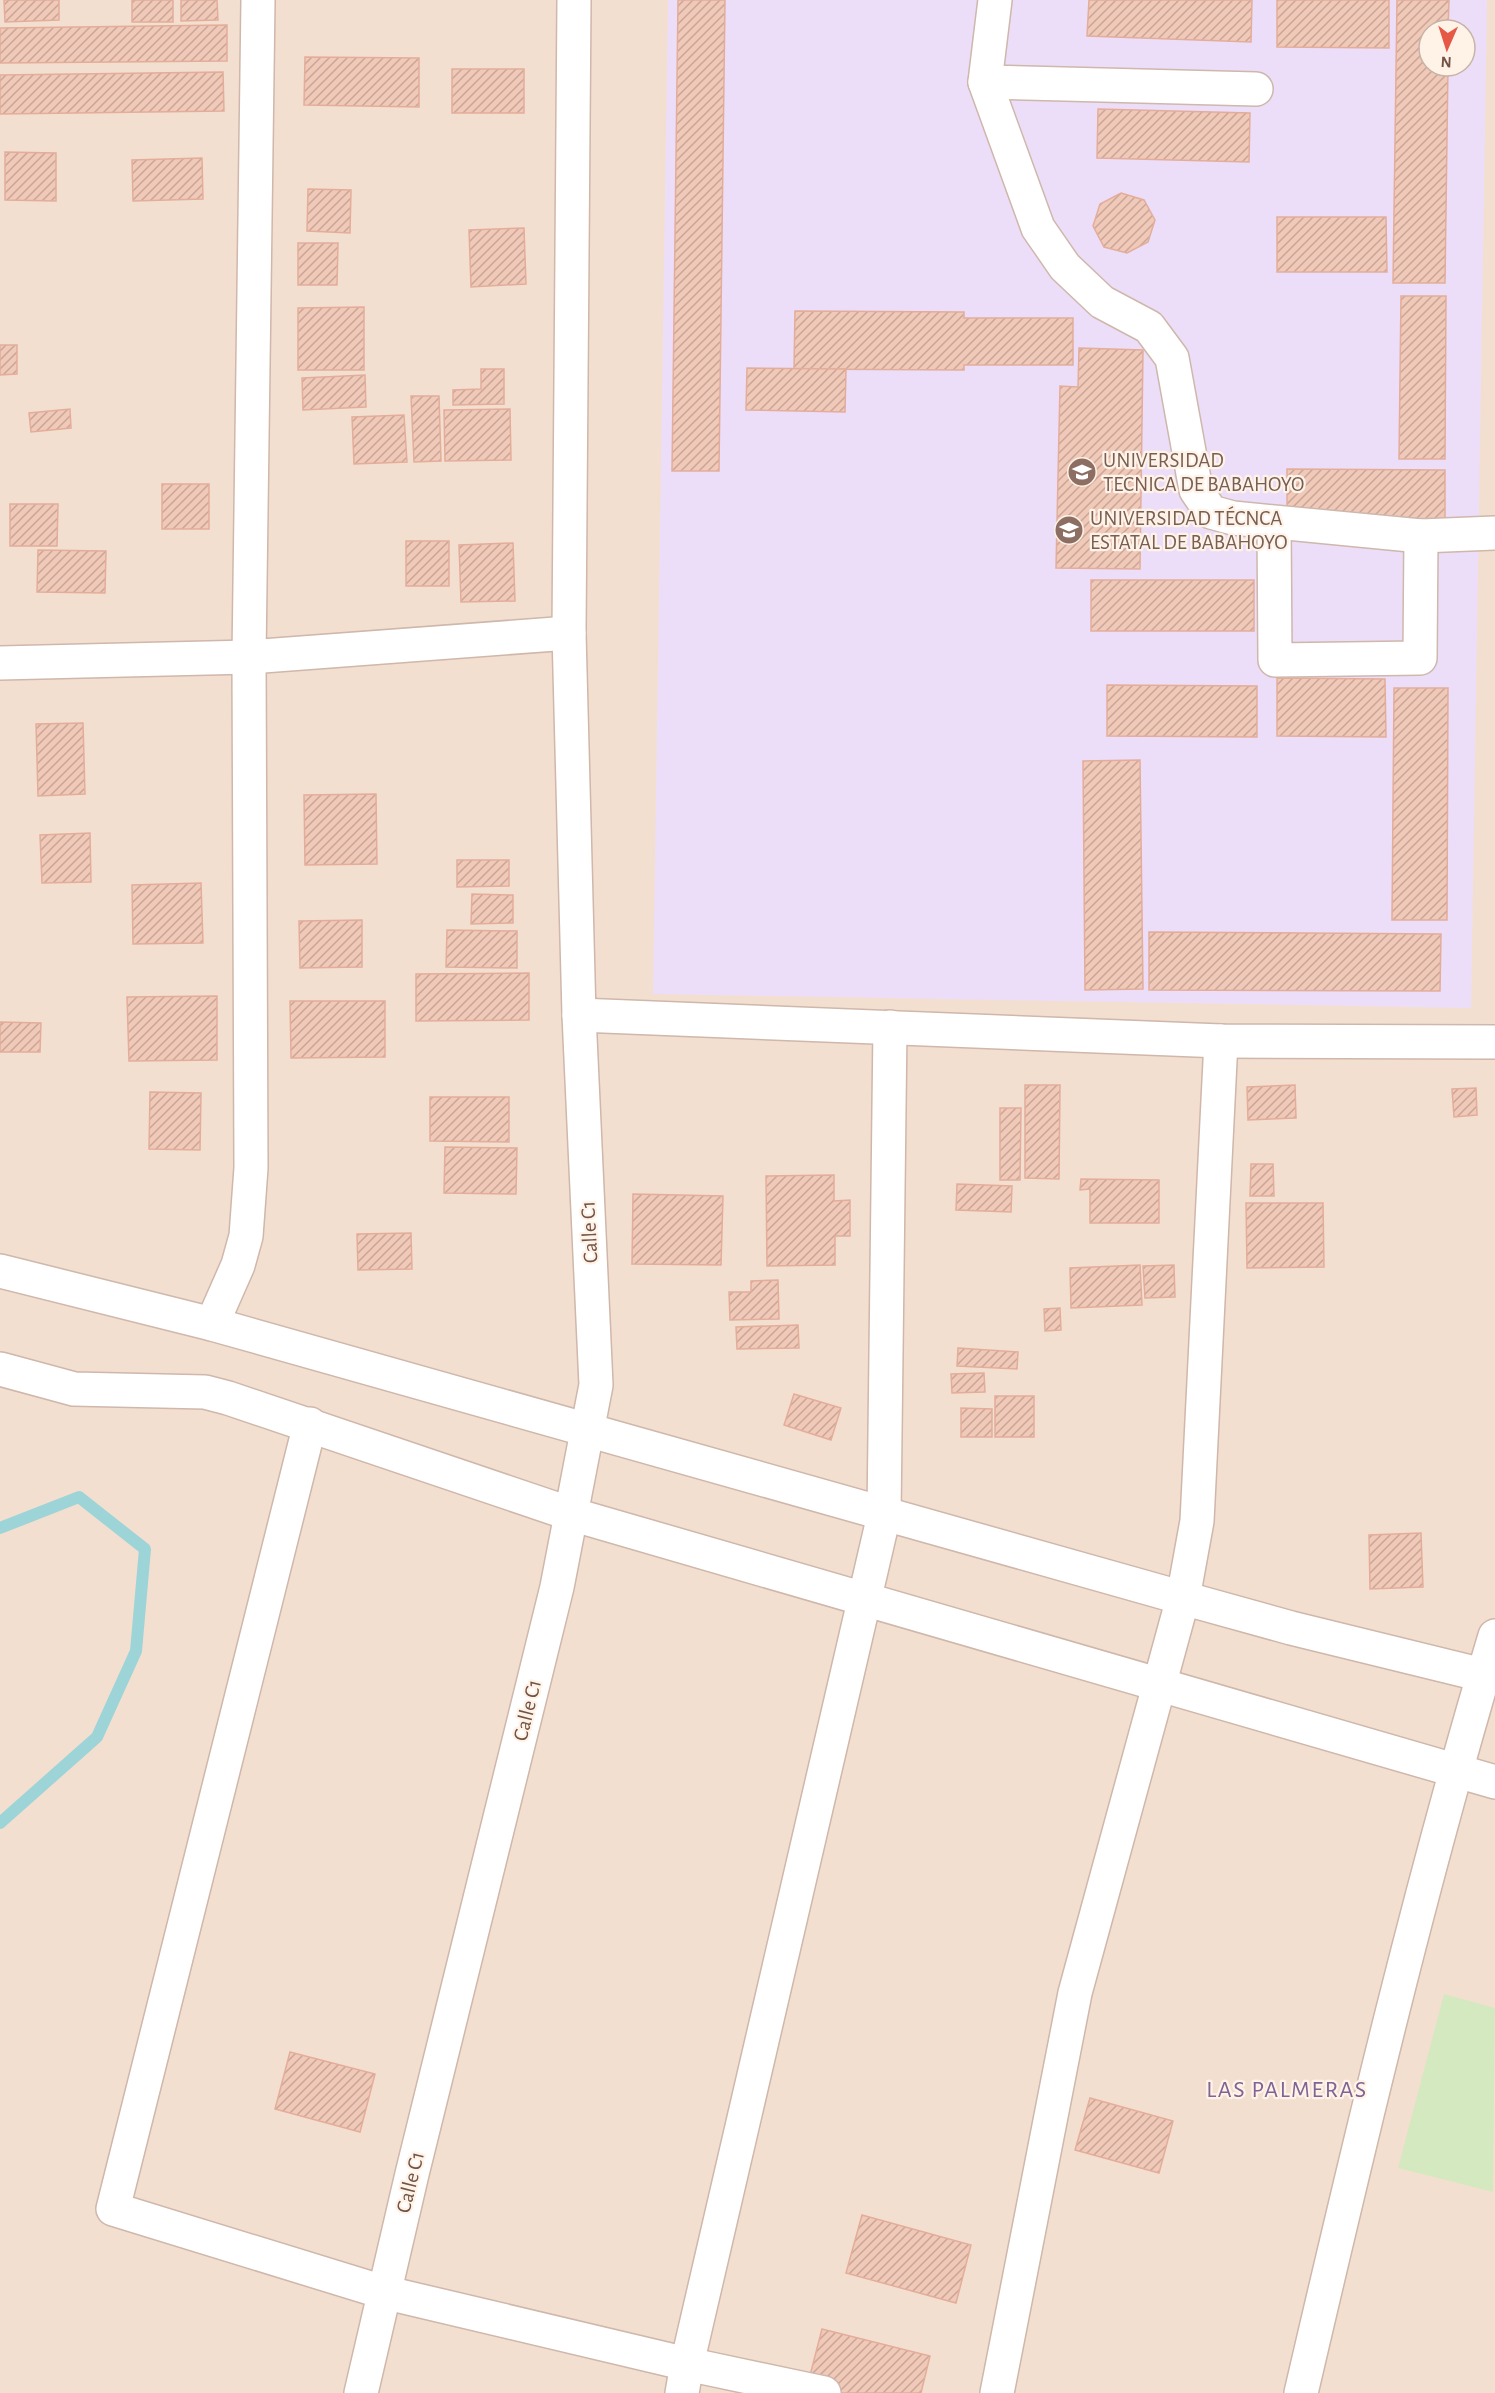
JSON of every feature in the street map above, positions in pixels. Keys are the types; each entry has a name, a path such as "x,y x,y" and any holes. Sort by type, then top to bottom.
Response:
{"street":[{"path":"212,1324 238,1265 246,1236 249,1203 251,1144 249,657 258,0"},
{"name":"Calle C1","path":"361,2393 383,2292 557,1587 596,1385 579,1015 569,633 574,0"},
{"path":"995,0 985,81 1038,228 1065,267 1102,302 1149,327 1172,358 1196,490 1210,512 1233,519 1421,536 1495,533"},
{"path":"985,81 1257,89"},
{"path":"1274,523 1275,660 1420,658 1421,536"},
{"path":"0,663 249,657 569,633"},
{"path":"579,1015 1221,1041 1495,1042"},
{"path":"684,2378 884,1515 890,1027"},
{"path":"997,2393 1075,1993 1183,1598 1197,1521 1221,1041"},
{"path":"0,1271 212,1324 1291,1628 1489,1677"},
{"path":"0,1368 74,1389 205,1392 310,1424 572,1514 1495,1782"},
{"path":"310,1424 113,2209 383,2292 684,2378 824,2393"},
{"path":"1301,2393 1365,2119 1470,1718 1489,1677 1495,1636"}],"shaded area":[{"path":"0,0 1495,0 1495,2393 0,2393"},
{"name":"UNIVERSIDAD TÉCNCA ESTATAL DE BABAHOYO","path":"668,0 1487,0 1471,1008 653,994"}],"green space":[{"path":"1444,1994 1495,2008 1493,2192 1398,2168"}],"building":[{"path":"4,0 59,0 59,20 5,22"},
{"path":"132,0 173,0 173,22 132,22"},
{"path":"181,0 217,0 218,20 181,21"},
{"path":"678,0 725,0 719,471 672,471"},
{"path":"1089,0 1252,0 1251,42 1087,36"},
{"path":"1277,0 1389,0 1389,48 1277,47"},
{"path":"1397,0 1449,0 1448,18 1417,18 1417,78 1448,78 1445,283 1393,283"},
{"path":"227,25 227,61 0,63 0,28"},
{"path":"305,57 419,58 419,107 304,105"},
{"path":"452,69 524,69 524,113 452,113"},
{"path":"223,72 224,111 0,114 0,75"},
{"path":"1098,109 1250,113 1249,162 1097,158"},
{"path":"5,152 56,153 56,201 5,200"},
{"path":"202,158 203,199 133,201 132,160"},
{"path":"308,189 351,190 350,233 307,231"},
{"path":"1121,193 1144,200 1155,220 1148,242 1127,253 1104,247 1093,226 1100,204"},
{"path":"1277,217 1386,217 1387,272 1277,272"},
{"path":"524,228 526,284 471,287 469,230"},
{"path":"298,243 338,243 337,285 298,285"},
{"path":"1401,296 1446,296 1445,459 1399,459"},
{"path":"364,307 364,370 298,370 298,308"},
{"path":"795,311 964,312 964,318 1073,318 1073,365 964,365 964,370 794,369"},
{"path":"0,345 17,345 17,374 0,375"},
{"path":"1079,348 1143,350 1140,569 1056,568 1060,386 1078,387"},
{"path":"747,368 846,369 845,412 746,410"},
{"path":"481,369 504,369 504,404 453,405 453,390 481,389"},
{"path":"365,375 366,407 303,410 302,378"},
{"path":"411,396 439,396 441,461 414,462"},
{"path":"70,409 71,428 31,432 29,413"},
{"path":"510,409 511,460 445,461 444,410"},
{"path":"404,415 407,462 354,464 352,417"},
{"path":"1287,469 1445,470 1445,519 1287,519"},
{"path":"162,484 209,484 209,529 162,529"},
{"path":"10,504 58,504 57,546 10,546"},
{"path":"406,541 449,541 449,586 406,586"},
{"path":"513,543 515,601 461,602 459,545"},
{"path":"38,550 106,551 105,593 37,592"},
{"path":"1091,580 1254,580 1254,631 1091,631"},
{"path":"1277,678 1385,679 1386,737 1277,736"},
{"path":"1107,685 1257,686 1257,737 1107,736"},
{"path":"1394,688 1448,688 1447,920 1392,920"},
{"path":"83,723 85,794 38,796 36,724"},
{"path":"1140,760 1143,989 1085,990 1083,761"},
{"path":"376,794 377,864 305,865 304,795"},
{"path":"90,833 91,882 42,883 40,835"},
{"path":"457,860 509,860 509,886 457,887"},
{"path":"201,883 203,943 133,944 132,885"},
{"path":"472,894 513,895 513,923 471,924"},
{"path":"362,920 362,967 300,968 299,921"},
{"path":"447,930 517,931 517,968 446,967"},
{"path":"1149,932 1441,934 1440,991 1149,990"},
{"path":"529,973 529,1020 416,1021 416,974"},
{"path":"217,996 217,1060 129,1061 127,997"},
{"path":"290,1001 385,1001 385,1057 291,1058"},
{"path":"0,1022 41,1023 40,1052 0,1052"},
{"path":"1025,1085 1060,1085 1059,1179 1025,1178"},
{"path":"1295,1085 1296,1118 1248,1120 1247,1087"},
{"path":"1476,1088 1477,1115 1454,1117 1452,1089"},
{"path":"150,1092 201,1093 200,1150 149,1149"},
{"path":"430,1097 509,1097 509,1142 430,1141"},
{"path":"1000,1108 1021,1108 1020,1180 1000,1180"},
{"path":"445,1147 517,1148 516,1194 444,1193"},
{"path":"1251,1164 1273,1164 1274,1196 1250,1196"},
{"path":"834,1175 834,1201 850,1200 850,1236 835,1236 835,1265 767,1266 766,1176"},
{"path":"1081,1179 1159,1180 1159,1223 1090,1223 1090,1189 1080,1190"},
{"path":"957,1184 1012,1186 1011,1212 956,1210"},
{"path":"633,1194 723,1196 721,1265 632,1264"},
{"path":"1246,1203 1323,1203 1324,1267 1247,1268"},
{"path":"411,1233 412,1269 358,1270 357,1234"},
{"path":"1140,1265 1142,1305 1071,1308 1070,1268"},
{"path":"1174,1265 1175,1297 1145,1298 1143,1266"},
{"path":"778,1280 779,1319 730,1320 729,1292 751,1292 751,1281"},
{"path":"1060,1308 1061,1330 1045,1331 1044,1309"},
{"path":"798,1325 799,1348 737,1349 736,1327"},
{"path":"958,1348 1018,1352 1017,1369 957,1366"},
{"path":"984,1373 985,1392 952,1393 951,1374"},
{"path":"794,1394 841,1408 831,1440 784,1425"},
{"path":"995,1396 1034,1396 1034,1437 995,1437"},
{"path":"961,1408 992,1409 992,1437 961,1437"},
{"path":"1421,1533 1423,1587 1370,1589 1369,1535"},
{"path":"290,2052 375,2074 360,2132 275,2109"},
{"path":"1090,2098 1173,2121 1159,2173 1075,2150"},
{"path":"862,2215 971,2245 956,2303 846,2273"},
{"path":"822,2329 930,2356 921,2393 830,2393 807,2387"}],"waterway":[{"path":"0,1528 79,1497 145,1549 136,1651 97,1737 0,1823"}],"place":[{"name":"UNIVERSIDAD TECNICA DE BABAHOYO","path":"1082,472"},
{"name":"UNIVERSIDAD TÉCNCA ESTATAL DE BABAHOYO","path":"1069,530"}],"district":[{"name":"LAS PALMERAS","path":"1287,2089"}]}
